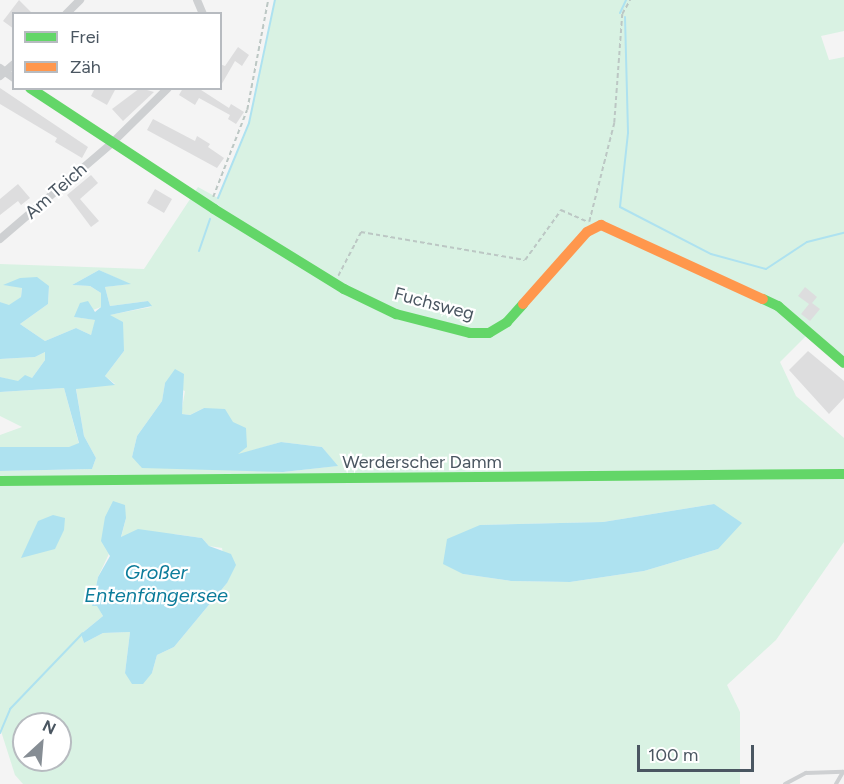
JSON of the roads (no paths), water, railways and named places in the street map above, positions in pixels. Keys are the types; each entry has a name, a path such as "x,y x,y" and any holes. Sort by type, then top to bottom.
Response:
{"street":[{"path":"68,12 80,0"},
{"name":"Fuchsweg","path":"33,90 209,206 334,283 396,314 470,333 489,333 507,322 588,227 601,225 619,231 778,306 844,363"},
{"name":"Am Teich","path":"0,238 112,143 166,90"},
{"name":"Werderscher Damm","path":"0,481 844,474"}],"lane":[{"path":"786,784 806,773 843,771"},
{"path":"836,784 843,771"}],"water":[{"path":"99,270 131,284 105,287 110,306 148,301 152,306 110,315 123,322 124,351 105,376 115,385 76,389 84,436 96,458 92,469 0,471 0,447 69,447 79,443 64,388 0,392 0,377 18,381 25,375 32,378 45,360 45,352 35,357 0,359 0,302 9,305 21,297 22,288 3,285 20,278 37,277 49,286 48,304 20,324 45,341 76,328 91,335 95,320 74,317 80,303 88,301 95,312 101,307 101,293 90,286 72,285"},
{"path":"175,369 184,374 182,414 190,415 204,408 225,409 233,422 246,428 247,447 238,454 281,442 322,447 338,466 283,472 142,468 132,457 137,436 162,401 165,383"},
{"name":"Großer Entenfängersee","path":"113,501 125,505 126,518 121,537 138,529 202,538 209,546 231,554 236,565 227,583 174,647 157,655 152,673 143,684 132,684 125,673 130,632 103,633 84,643 81,634 103,616 97,606 92,606 98,577 110,556 101,541 105,517"},
{"path":"714,504 742,523 718,549 644,571 570,582 511,581 463,574 443,564 447,539 480,525 603,522"},
{"path":"53,515 65,518 64,530 55,549 21,558 38,521"}],"waterway":[{"path":"218,198 249,123 275,0"},
{"path":"620,13 626,0"},
{"path":"625,17 628,133 620,207 711,254 766,269 807,242 844,233"},
{"path":"199,251 210,219"},
{"path":"0,733 10,709 83,633"}]}
